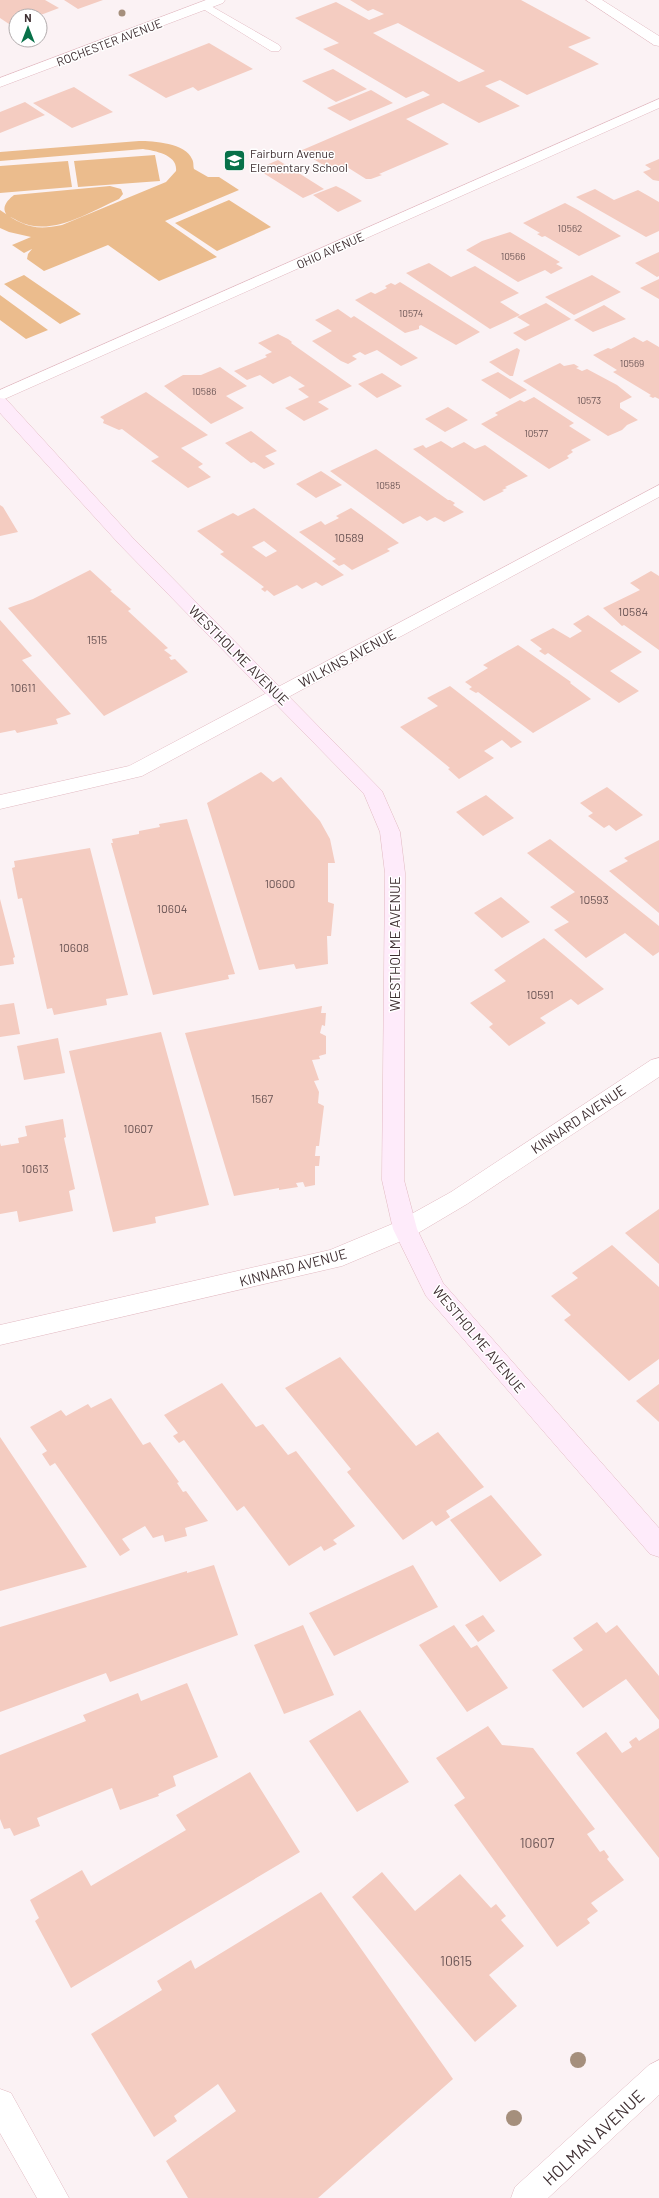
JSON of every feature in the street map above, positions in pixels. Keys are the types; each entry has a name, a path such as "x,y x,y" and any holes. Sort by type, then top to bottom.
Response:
{"street":[{"name":"ROCHESTER AVENUE","path":"0,83 218,0"},
{"path":"593,0 659,42"},
{"name":"OHIO AVENUE","path":"0,396 659,103"},
{"name":"WESTHOLME AVENUE","path":"0,403 126,541 372,791 390,832 395,873 393,1180 405,1228 434,1289 659,1546"},
{"name":"WILKINS AVENUE","path":"0,802 135,771 659,490"},
{"name":"KINNARD AVENUE","path":"0,1336 334,1259 405,1228 469,1192 659,1066"},
{"name":"HOLMAN AVENUE","path":"526,2198 659,2075"},
{"path":"0,2104 54,2198"}],"lane":[{"path":"204,5 275,48"}],"shaded area":[{"path":"139,141 168,144 183,149 192,159 194,169 208,177 219,177 239,190 165,221 217,257 159,281 108,245 44,271 27,259 28,254 32,249 24,253 12,245 31,237 9,232 0,228 0,210 15,220 29,226 52,227 62,225 166,182 176,171 176,166 174,161 165,155 143,149 0,161 0,152"},
{"path":"155,155 160,181 78,187 74,161"},
{"path":"68,161 72,187 0,193 0,166"},
{"path":"110,186 121,189 123,194 119,199 83,216 56,225 43,227 30,225 7,215 4,209 6,204 14,195"},
{"path":"229,200 271,227 217,251 175,223"},
{"path":"24,275 81,314 60,324 4,284"},
{"path":"0,295 48,330 26,339 0,320"}],"building":[{"path":"0,0 45,0 59,8 48,12 48,8 8,8 8,23 0,18"},
{"path":"64,0 103,0 78,9"},
{"path":"350,0 521,0 591,38 568,47 599,64 527,95 500,80 485,86 520,106 479,123 443,103 406,119 449,144 379,174 382,175 371,179 366,179 347,167 335,172 300,151 430,95 423,91 406,98 323,49 339,43 295,18 336,2 369,20 384,14 373,9 368,11","holes":["398,23 485,71 459,82 373,33"]},
{"path":"209,43 253,69 198,91 193,87 166,98 128,75"},
{"path":"333,69 367,89 336,102 302,81"},
{"path":"74,87 113,112 72,128 33,103"},
{"path":"371,90 393,103 350,121 327,108"},
{"path":"25,102 45,115 0,133 0,112"},
{"path":"659,159 659,181 653,180 643,172 651,169 645,165"},
{"path":"278,160 324,189 303,198 257,169"},
{"path":"336,186 362,201 338,212 313,195"},
{"path":"595,189 614,200 638,190 659,202 659,231 646,237 576,197"},
{"path":"565,203 621,236 579,256 545,236 542,237 537,234 540,233 523,223"},
{"path":"510,232 560,262 556,264 563,268 551,274 545,270 518,282 466,250 482,241"},
{"path":"659,252 659,276 657,277 635,263"},
{"path":"429,263 451,277 475,266 519,293 500,302 520,315 490,329 406,273"},
{"path":"592,275 621,292 574,315 545,297"},
{"path":"659,279 659,299 640,288"},
{"path":"400,282 480,332 456,345 421,325 419,326 419,329 405,333 355,300 371,292 375,294 387,288 385,286 391,283 395,285"},
{"path":"546,303 571,319 525,341 513,333 530,325 517,317"},
{"path":"604,305 626,319 593,332 574,320"},
{"path":"338,309 351,318 354,316 418,358 401,366 377,350 365,355 360,352 352,356 357,359 348,364 341,361 312,341 332,331 315,320"},
{"path":"278,334 288,339 292,342 291,343 352,386 318,402 329,409 304,421 285,408 309,397 298,389 305,386 290,376 273,384 260,375 247,380 234,371 267,357 265,355 272,352 258,343"},
{"path":"634,337 643,342 647,340 659,347 659,399 649,396 651,395 613,372 617,370 593,355 608,348 611,349"},
{"path":"517,348 520,350 513,376 510,376 489,362"},
{"path":"560,363 564,366 574,364 579,367 576,368 582,371 587,369 617,385 632,397 620,403 620,408 638,420 627,425 622,430 608,436 523,381"},
{"path":"220,367 247,386 226,396 244,408 211,424 164,386 183,375 201,375"},
{"path":"498,372 527,390 510,399 481,380"},
{"path":"382,373 402,386 377,398 358,384"},
{"path":"146,392 208,435 181,448 203,464 198,467 211,477 188,488 151,461 159,457 122,429 119,430 103,423 104,420 100,417"},
{"path":"534,397 574,423 569,426 591,440 571,450 573,452 567,456 569,458 549,469 481,424 498,415 495,413 520,400 524,402"},
{"path":"448,407 468,420 445,432 425,419"},
{"path":"251,431 277,451 265,456 275,464 264,469 254,462 251,463 225,443"},
{"path":"441,441 452,448 464,442 475,449 485,445 528,476 505,487 507,488 502,490 504,491 484,501 413,449 423,445 426,448"},
{"path":"376,449 448,500 455,503 453,505 464,512 444,522 435,517 427,521 420,516 403,524 330,471"},
{"path":"321,471 342,485 316,498 296,484"},
{"path":"0,505 3,507 18,532 0,536"},
{"path":"254,508 344,575 322,586 316,582 302,589 297,585 274,596 267,590 265,592 261,589 264,587 220,554 224,552 197,531 233,513 238,516","holes":["264,541 277,551 266,557 252,547"]},
{"path":"351,508 399,543 387,549 390,551 352,570 344,564 339,566 332,561 336,559 299,532 321,521 325,525 339,518 336,516"},
{"path":"90,570 112,590 110,591 131,609 128,611 168,648 164,650 172,656 169,657 171,660 175,659 188,672 104,716 8,608 33,599"},
{"path":"651,571 659,576 659,650 624,625 622,626 603,608 640,590 630,583"},
{"path":"588,615 642,652 610,671 639,691 619,703 548,653 545,655 539,651 542,649 530,640 553,628 570,638 582,631 573,624"},
{"path":"0,620 32,656 22,660 71,714 56,719 58,724 17,733 15,730 0,733"},
{"path":"518,645 571,682 570,683 591,699 533,733 478,692 476,693 469,689 472,687 465,682 488,668 483,665"},
{"path":"450,686 522,742 511,748 502,740 484,751 494,758 459,779 448,769 450,768 400,727 438,706 427,698"},
{"path":"261,772 273,782 281,777 320,821 330,839 335,863 328,863 328,902 334,904 331,936 327,936 328,964 296,969 294,964 259,970 207,803"},
{"path":"607,787 643,815 616,831 609,825 604,828 588,816 593,813 580,803"},
{"path":"486,795 514,818 483,836 456,812"},
{"path":"187,819 235,974 228,975 229,979 153,995 111,843 113,843 112,839 139,834 139,831 160,827 159,824"},
{"path":"550,839 659,926 659,952 653,956 625,933 586,958 554,930 569,922 550,907 575,892 527,853"},
{"path":"659,840 659,913 609,871 628,861 624,858"},
{"path":"90,848 128,995 106,999 107,1005 54,1015 52,1008 47,1009 22,898 18,899 12,868 15,867 14,861"},
{"path":"501,897 530,922 502,938 474,913"},
{"path":"0,899 15,957 13,958 14,964 0,966"},
{"path":"544,938 604,989 578,1005 571,999 540,1018 546,1023 509,1046 489,1027 493,1024 470,1003 506,981 494,970"},
{"path":"14,1003 20,1034 0,1037 0,1005"},
{"path":"322,1006 321,1013 326,1013 325,1026 322,1025 320,1033 326,1036 326,1054 319,1056 320,1059 312,1060 319,1080 314,1081 319,1092 318,1103 324,1106 319,1146 316,1146 315,1156 320,1156 319,1166 315,1166 315,1185 305,1187 303,1182 296,1183 298,1187 279,1190 279,1188 234,1196 185,1033"},
{"path":"161,1032 209,1205 155,1217 156,1223 113,1232 69,1051"},
{"path":"58,1038 65,1073 24,1080 17,1046"},
{"path":"63,1119 66,1137 64,1138 75,1189 69,1191 73,1211 19,1222 17,1211 0,1214 0,1143 1,1146 19,1143 18,1138 27,1136 25,1126"},
{"path":"659,1209 659,1264 625,1233"},
{"path":"612,1245 659,1287 659,1359 629,1381 564,1320 571,1315 551,1296 578,1278 572,1273"},
{"path":"340,1357 416,1446 438,1432 484,1487 446,1511 450,1517 436,1526 432,1521 403,1540 347,1472 351,1469 285,1388"},
{"path":"222,1383 256,1427 263,1424 288,1455 296,1451 355,1526 333,1540 337,1544 324,1551 321,1546 289,1566 244,1506 237,1511 184,1440 179,1443 173,1436 178,1433 164,1415"},
{"path":"659,1384 659,1422 636,1401"},
{"path":"111,1398 143,1445 150,1442 179,1482 177,1483 183,1492 186,1491 208,1521 185,1528 187,1536 165,1542 163,1535 153,1538 145,1526 122,1539 130,1550 120,1556 55,1463 50,1466 42,1454 47,1451 30,1427 61,1410 66,1416 88,1404 91,1408"},
{"path":"0,1437 87,1567 0,1591"},
{"path":"491,1495 542,1555 500,1582 450,1520"},
{"path":"214,1565 238,1635 110,1682 106,1673 0,1712 0,1627 187,1571 187,1573"},
{"path":"413,1565 438,1607 334,1656 309,1613"},
{"path":"483,1615 495,1631 478,1642 465,1625"},
{"path":"597,1622 606,1633 617,1625 659,1676 659,1720 626,1679 583,1708 552,1670 583,1650 573,1638"},
{"path":"303,1625 334,1695 284,1714 254,1645"},
{"path":"454,1625 471,1648 477,1645 508,1688 467,1712 419,1645"},
{"path":"187,1683 218,1757 173,1776 176,1786 158,1794 159,1796 120,1810 112,1788 37,1818 40,1826 14,1836 10,1828 4,1829 0,1819 0,1755 86,1721 83,1715 138,1693 141,1701"},
{"path":"360,1710 409,1782 357,1812 309,1741"},
{"path":"488,1726 502,1745 533,1748 595,1829 587,1834 600,1852 604,1850 609,1857 607,1859 624,1880 591,1903 598,1911 587,1919 590,1923 557,1947 454,1805 465,1798 436,1758"},
{"path":"659,1728 659,1858 576,1753 606,1732 622,1753 632,1747 629,1742 636,1737 639,1741"},
{"path":"250,1772 300,1852 71,1988 35,1921 39,1918 30,1900 82,1870 91,1886 186,1830 176,1815"},
{"path":"382,1872 415,1911 460,1874 491,1908 496,1904 506,1916 501,1920 524,1946 489,1975 517,2006 475,2042 352,1897"},
{"path":"321,1892 453,2079 318,2198 188,2198 166,2161 236,2111 218,2084 174,2116 177,2121 154,2137 91,2034 162,1990 157,1981 191,1960 195,1969"}],"place":[{"name":"Fairburn Avenue Elementary School","path":"234,160"}]}
